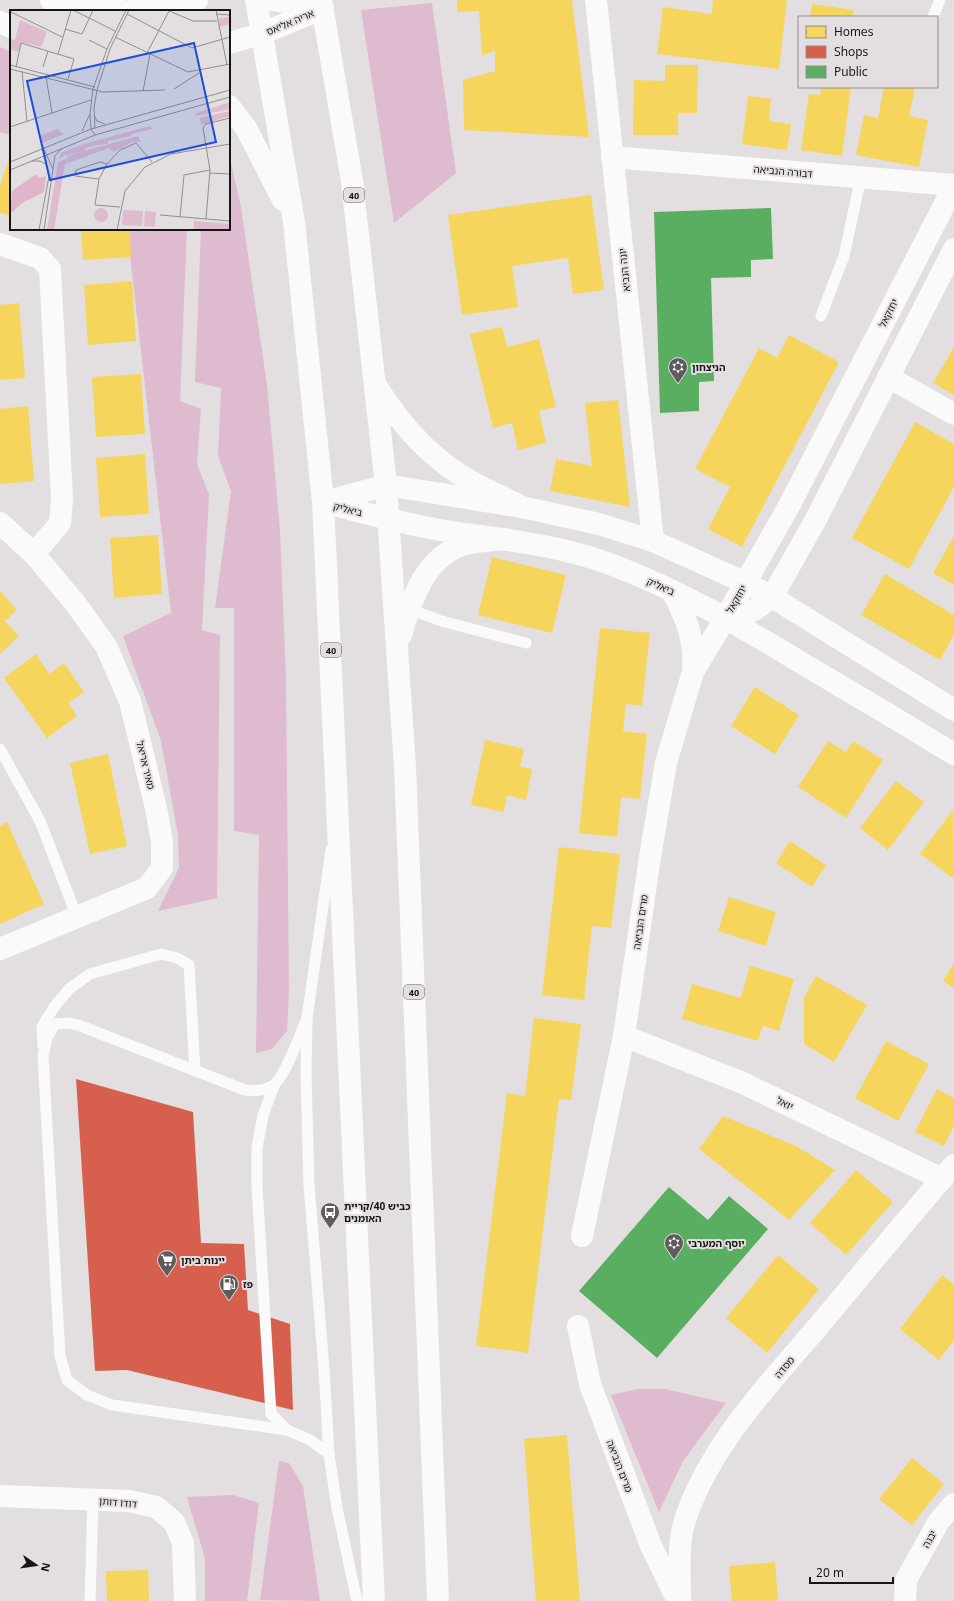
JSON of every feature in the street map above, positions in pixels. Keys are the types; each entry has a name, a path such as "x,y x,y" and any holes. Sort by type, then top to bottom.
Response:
{"main road":[{"path":"51,0 84,8 109,10"},
{"path":"148,6 197,0"},
{"name":"40","path":"256,0 294,222 323,502 338,798 374,1601"},
{"name":"אריה אליאס","path":"271,0 322,4"},
{"name":"יונה הנביא","path":"596,0 653,541"},
{"name":"40","path":"322,4 352,181 386,485 387,519 406,782 438,1601"},
{"name":"אריה אליאס","path":"230,43 261,34 322,4"},
{"path":"0,22 10,27"},
{"path":"230,107 246,128 294,222"},
{"name":"דבורה הנביאה","path":"612,157 954,185"},
{"name":"יחזקאל","path":"726,617 789,506 954,185"},
{"path":"0,244 40,258 50,269 62,498 60,523 34,554"},
{"name":"יחזקאל","path":"726,617 742,616 756,609 772,597 815,520 954,249"},
{"path":"888,377 954,414"},
{"path":"375,384 406,428 445,463 471,481 522,507"},
{"name":"ביאליק","path":"323,502 386,485 522,507 599,524 653,541 746,583 772,597 954,710"},
{"name":"ביאליק","path":"323,502 387,519 457,532 506,539 575,553 609,564 672,591 726,617 954,754"},
{"name":"מאיר אריאל","path":"0,522 34,554 76,603 106,646 130,701 156,808 162,842 162,868 147,888 0,949"},
{"path":"397,652 408,609 421,579 447,552 465,544 506,539"},
{"path":"672,591 687,624 694,656 693,672"},
{"name":"מרים הנביאה","path":"582,1236 624,1036 650,857 666,763 693,672 726,617"},
{"name":"יואל","path":"624,1036 743,1083 948,1172"},
{"name":"מסדה","path":"679,1601 680,1558 685,1519 699,1485 724,1445 761,1394 948,1172"},
{"name":"מרים הנביאה","path":"578,1326 593,1392 651,1546 679,1601"},
{"name":"דודו דותן","path":"0,1496 129,1501 156,1507 174,1522 183,1543 185,1601"},
{"name":"יבנה","path":"905,1601 906,1580 939,1521 954,1504"}],"lane":[{"path":"932,16 940,0"},
{"path":"822,316 844,256 862,177"},
{"path":"408,609 444,622 526,643"},
{"path":"0,749 40,821 77,917"},
{"path":"338,798 307,1018 306,1073 309,1185 324,1369 329,1454 337,1508 357,1601"},
{"path":"195,1071 189,965 177,958 161,954 90,974 70,989 54,1007 42,1027 60,1356 67,1380 87,1395 112,1405 286,1430 310,1440 329,1454"},
{"path":"286,1430 271,1414 257,1187 257,1148 263,1115 274,1086 287,1065 307,1018"},
{"path":"43,1056 47,1038 55,1024 68,1023 78,1025 245,1090 260,1091 274,1086"},
{"path":"90,1601 93,1500"}],"shaded area":[{"path":"432,3 456,173 394,223 361,10"},
{"path":"0,47 10,52 10,135 0,132"},
{"path":"230,158 241,207 267,385 280,530 286,680 289,992 287,1031 272,1049 256,1053 259,835 234,831 234,608 215,608 231,491 218,456 221,388 195,382 201,230 230,230"},
{"path":"127,230 187,230 180,401 201,409 197,464 209,495 202,630 220,635 217,898 158,911 179,868 178,835 161,741 123,636 171,613"},
{"path":"638,1389 665,1389 726,1403 683,1461 659,1512 611,1395"},
{"path":"279,1461 289,1463 303,1486 320,1601 260,1600"},
{"path":"233,1495 259,1503 247,1601 205,1601 205,1559 187,1497"}],"building: Homes":[{"path":"457,0 572,0 589,137 464,130 463,80 495,71 495,51 482,55 479,11 457,12"},
{"path":"713,0 787,0 779,69 657,54 663,7 712,14"},
{"path":"812,4 854,10 853,16 810,16"},
{"path":"665,65 698,65 697,113 678,113 678,135 633,135 634,80 665,81"},
{"path":"821,88 851,88 842,156 801,150 809,94 820,95"},
{"path":"884,88 915,88 909,116 928,120 919,167 856,155 864,115 878,118"},
{"path":"748,96 771,99 769,121 791,124 787,150 742,144"},
{"path":"10,157 10,216 0,213 0,185"},
{"path":"591,195 604,290 573,294 568,258 512,266 518,307 462,315 448,215"},
{"path":"81,230 130,230 131,257 83,260"},
{"path":"132,281 136,341 88,345 84,285"},
{"path":"19,303 25,378 0,380 0,305"},
{"path":"502,327 507,347 539,339 556,407 539,411 546,443 518,450 512,423 493,428 470,334"},
{"path":"789,335 839,362 742,547 708,529 730,487 695,469 759,348 777,358"},
{"path":"954,347 954,395 933,383"},
{"path":"141,374 145,434 96,437 92,377"},
{"path":"618,400 630,507 550,491 556,459 592,466 585,403"},
{"path":"28,406 34,481 0,484 0,409"},
{"path":"915,422 954,444 954,487 909,569 852,538"},
{"path":"145,454 149,514 100,517 96,458"},
{"path":"158,535 162,594 114,598 110,538"},
{"path":"954,536 954,585 933,573"},
{"path":"492,557 566,575 552,633 478,615"},
{"path":"885,574 954,615 954,635 940,660 861,615"},
{"path":"0,591 17,610 5,621 19,636 0,654"},
{"path":"600,628 650,633 642,706 626,704 623,731 647,734 640,799 621,797 617,837 579,833"},
{"path":"36,654 49,674 64,663 84,692 68,703 77,716 47,738 4,678"},
{"path":"755,687 799,715 775,754 731,726"},
{"path":"485,740 524,749 520,767 532,769 526,800 507,795 504,812 471,805"},
{"path":"828,741 846,752 853,741 883,760 846,818 798,787"},
{"path":"108,754 127,846 90,854 70,763"},
{"path":"896,781 924,802 888,850 860,828"},
{"path":"953,810 954,876 953,878 920,854"},
{"path":"7,822 44,904 0,924 0,826"},
{"path":"790,841 826,865 812,887 776,863"},
{"path":"559,847 620,854 611,928 592,926 584,1000 542,995"},
{"path":"729,897 776,912 766,946 718,931"},
{"path":"954,963 954,988 943,981"},
{"path":"750,966 794,979 779,1031 763,1026 758,1041 682,1019 692,984 741,998"},
{"path":"816,976 867,1005 834,1062 804,1044 804,997"},
{"path":"534,1018 581,1024 571,1100 559,1099 528,1353 476,1346 507,1093 525,1096"},
{"path":"886,1041 929,1064 898,1121 855,1098"},
{"path":"937,1089 954,1098 954,1125 944,1146 915,1132"},
{"path":"723,1116 796,1146 835,1170 789,1220 699,1149"},
{"path":"856,1170 893,1202 846,1255 810,1223"},
{"path":"778,1255 819,1289 767,1353 726,1318"},
{"path":"942,1275 954,1284 954,1340 939,1360 900,1329"},
{"path":"567,1435 580,1601 536,1601 524,1439"},
{"path":"912,1458 944,1484 912,1525 879,1499"},
{"path":"775,1562 778,1601 732,1601 729,1566"},
{"path":"148,1570 149,1601 107,1601 106,1571"}],"building: Shops":[{"name":"יינות ביתן","path":"76,1079 193,1112 201,1243 244,1244 248,1310 290,1324 293,1410 127,1370 95,1371"}],"building: Public":[{"path":"771,208 773,259 751,260 751,277 711,278 714,381 699,382 699,411 660,413 654,212"},
{"name":"יוסף המערבי","path":"669,1187 708,1220 729,1196 768,1229 657,1358 579,1291"}],"place":[{"name":"הניצחון","path":"678,384"},
{"name":"כביש 40/קריית האומנים","path":"330,1229"},
{"name":"יוסף המערבי","path":"674,1260"},
{"name":"יינות ביתן","path":"167,1277"},
{"name":"פז","path":"229,1301"}]}
